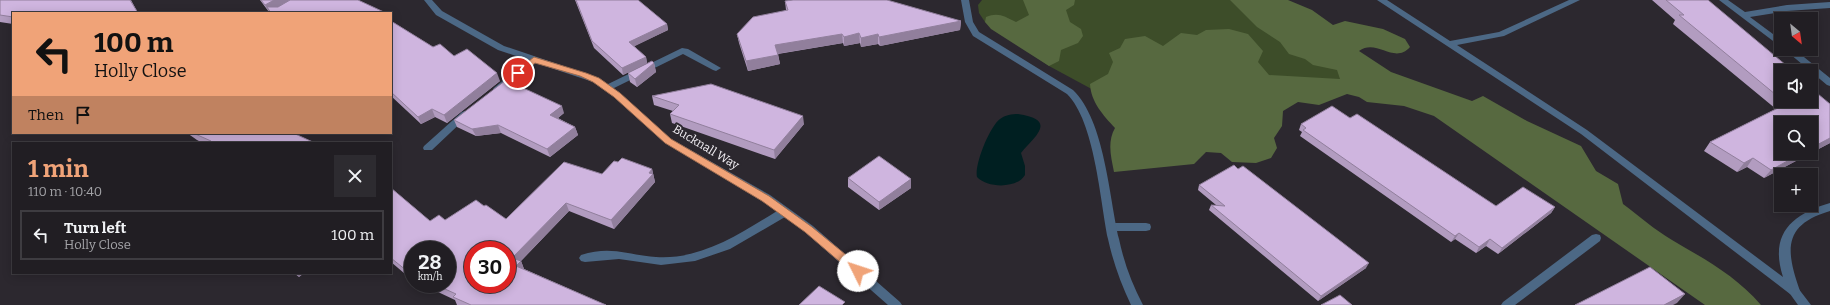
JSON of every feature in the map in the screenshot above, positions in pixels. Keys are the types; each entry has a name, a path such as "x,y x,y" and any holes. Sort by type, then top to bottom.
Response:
{"street":[{"name":"Bucknall Way","path":"428,0 431,6 439,13 501,48 583,75 607,88 668,141 745,186 809,229 896,305"},
{"path":"965,0 967,17 976,34 1070,92 1078,101 1094,136 1120,266 1137,305"},
{"path":"1381,0 1584,132 1794,291 1805,305"},
{"path":"1450,44 1501,34 1576,0"},
{"path":"1723,0 1745,15 1774,38"},
{"path":"1745,15 1787,8 1830,6"},
{"path":"607,88 682,51 685,51 716,68"},
{"path":"1797,56 1830,83"},
{"path":"487,97 534,60"},
{"path":"428,148 446,130 475,106"},
{"path":"1794,291 1785,264 1785,243 1793,225 1814,211 1830,207"},
{"path":"585,258 615,254 666,261 703,256 719,251 737,242 784,212"},
{"path":"1112,227 1146,228"},
{"path":"1507,305 1596,238"}],"green space":[{"path":"982,0 1246,0 1362,73 1350,89 1099,93 1049,66 985,22 979,13 978,5"},
{"path":"1023,0 1075,0 1074,5 1066,10 1070,22 1081,29 1083,36 1078,43 1061,50 1059,61 1049,66 991,29 985,22 986,17 994,15 1004,16 1016,22 1029,15"},
{"path":"1230,0 1288,0 1312,10 1333,25 1345,21 1383,29 1405,39 1410,47 1404,52 1392,53 1372,47 1359,51 1391,72 1472,101 1483,96 1527,121 1581,146 1596,171 1618,184 1623,204 1666,236 1708,261 1741,285 1761,305 1705,305 1434,116 1404,106 1367,102 1359,97 1347,94 1319,105 1298,102 1283,111 1282,126 1274,138 1277,148 1271,158 1256,163 1232,162 1221,153 1206,152 1194,164 1114,172 1110,144 1115,128 1095,102 1090,84 1108,74 1113,62 1109,53 1120,48 1125,39 1145,36 1163,46 1181,33 1197,35 1206,30 1229,29 1248,34 1263,51 1258,62 1269,75 1340,79 1337,70 1313,65 1305,59 1289,54 1280,42 1257,27"}],"shaded area":[{"path":"1018,114 1038,120 1040,125 1040,130 1037,135 1021,153 1025,166 1025,175 1021,180 1009,185 994,185 982,181 977,177 978,164 980,155 992,129 1000,119 1009,115"}],"building":[{"path":"0,0 130,0 137,12 12,12 12,17 0,15"},
{"path":"261,0 274,0 265,5"},
{"path":"290,0 358,0 384,12 270,12 267,7 278,7"},
{"path":"576,0 638,0 667,24 629,42 646,57 622,68 592,41"},
{"path":"887,0 961,21 879,37 878,34 861,38 859,33 844,37 842,34 775,45 778,55 746,61 737,34 753,17 788,10 785,1"},
{"path":"1666,0 1708,0 1785,64 1774,64 1774,93 1679,15 1684,15"},
{"path":"392,22 433,47 440,44 454,56 467,49 497,73 444,115 432,109 418,117 392,93"},
{"path":"652,61 654,63 635,79 628,73"},
{"path":"506,80 562,106 550,115 575,127 547,149 498,125 472,129 454,120"},
{"path":"711,84 803,116 774,150 670,114 679,105 652,96"},
{"path":"1818,94 1830,104 1830,138 1818,144 1818,116 1774,116 1774,160 1789,160 1771,170 1753,158 1744,163 1710,142 1778,108 1818,108"},
{"path":"1332,106 1350,118 1357,114 1496,206 1523,187 1555,207 1502,248 1490,239 1479,247 1459,233 1455,236 1303,130 1306,128 1301,124"},
{"path":"195,134 295,134 313,142 210,142 211,141"},
{"path":"879,156 911,179 879,202 848,178"},
{"path":"622,158 652,169 649,173 653,174 611,220 566,203 516,254 516,241 464,241 464,293 516,293 516,266 606,305 471,305 453,297 456,294 454,293 456,293 456,241 404,241 404,269 392,259 392,189 430,221 439,215 445,220 476,200 506,219 564,162 602,174 614,161 618,162"},
{"path":"1234,165 1238,169 1243,166 1369,263 1321,296 1211,205 1225,206 1199,185"},
{"path":"516,259 521,261 516,266"},
{"path":"1650,267 1685,294 1664,305 1575,305"},
{"path":"819,286 845,302 842,305 799,305"},
{"path":"1340,295 1352,305 1321,305"}],"route":[{"path":"518,73 534,60 596,80 617,95 655,131 668,141 766,198 809,229 858,271"}]}
